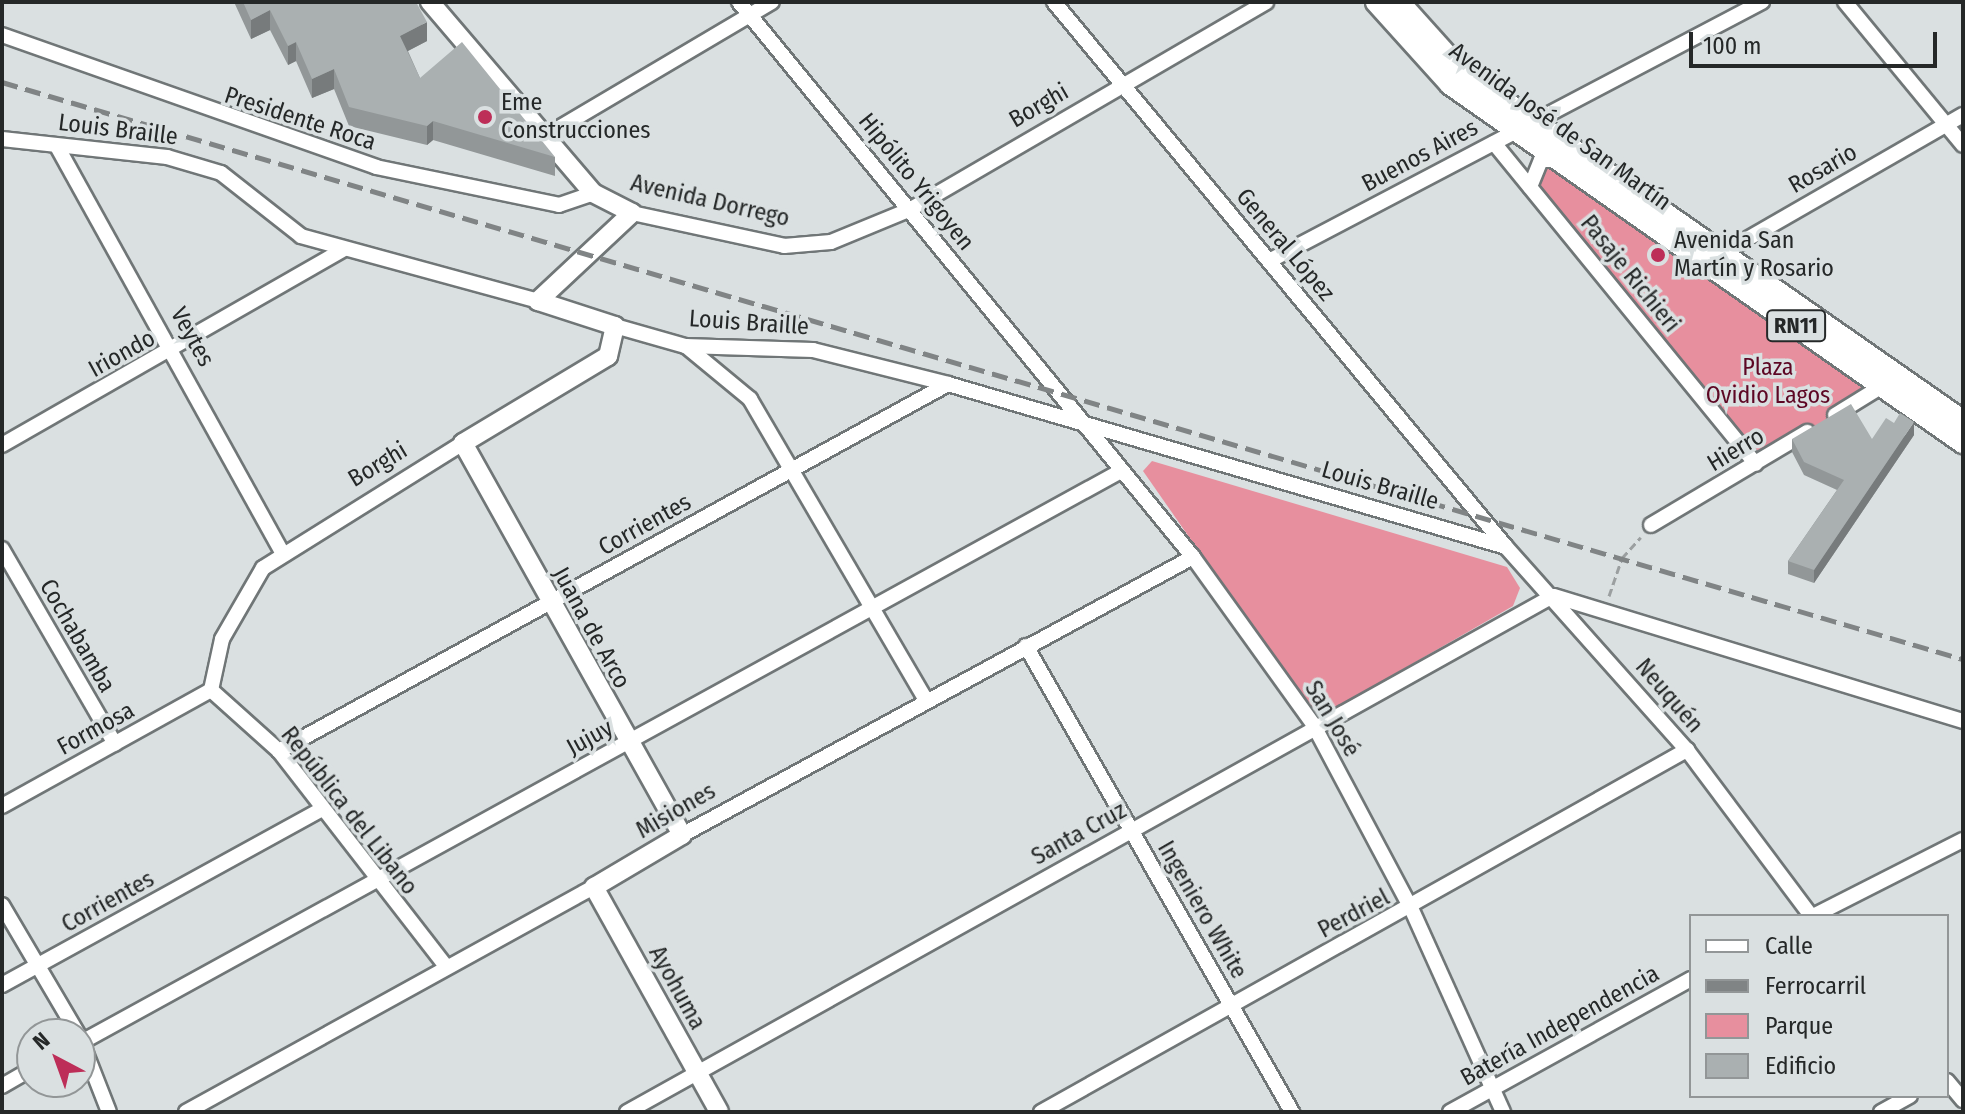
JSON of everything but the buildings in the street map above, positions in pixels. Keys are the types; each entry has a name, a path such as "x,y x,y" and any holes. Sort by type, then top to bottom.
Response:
{"main road":[{"name":"Avenida José de San Martín","path":"1377,2 1437,73 1525,127 1963,442"},
{"name":"Avenida José de San Martín","path":"1398,2 1448,60 1525,127 1556,160 1963,422"}],"street":[{"name":"Avenida Dorrego","path":"430,2 542,138 593,193 632,213 784,246 831,242"},
{"name":"Hipólito Yrigoyen","path":"739,2 911,209 1054,393"},
{"path":"542,138 772,2"},
{"name":"General López","path":"1054,2 1481,516"},
{"name":"Borghi","path":"831,242 911,209 1266,2"},
{"name":"Buenos Aires","path":"1269,261 1762,2"},
{"path":"1845,2 1957,118 1963,145"},
{"name":"Presidente Roca","path":"2,35 376,167 559,205 593,193"},
{"name":"Rosario","path":"1714,260 1957,118"},
{"name":"Louis Braille","path":"2,139 58,148 167,157 221,173 301,236 344,249 538,301 685,346 813,350 948,384 1506,547"},
{"name":"Pasaje Richieri","path":"1494,143 1756,464"},
{"name":"Veytes","path":"58,148 175,350 281,550"},
{"path":"1530,187 1541,160 1556,160"},
{"path":"538,301 632,213"},
{"name":"Iriondo","path":"2,445 175,350 344,249"},
{"name":"Borghi","path":"211,690 227,628 281,550 463,443 594,371 608,356 615,326"},
{"path":"685,346 750,399 925,699"},
{"name":"Corrientes","path":"279,751 948,384"},
{"name":"Hierro","path":"1651,525 1882,386"},
{"name":"San José","path":"1054,393 1193,557 1313,724 1411,908 1503,1112"},
{"name":"Juana de Arco","path":"463,443 549,603 682,835"},
{"name":"Jujuy","path":"96,1030 1121,471"},
{"name":"Neuquén","path":"1481,516 1687,750 1810,914"},
{"name":"Cochabamba","path":"2,549 115,744"},
{"name":"Misiones","path":"186,1112 594,887 925,699 1193,557"},
{"path":"1553,596 1963,721"},
{"name":"Santa Cruz","path":"627,1112 1131,830 1313,724 1553,596"},
{"name":"Ingeniero White","path":"1026,646 1292,1112"},
{"name":"Formosa","path":"2,806 211,690"},
{"name":"República del Libano","path":"211,690 279,751 320,810 446,966"},
{"name":"Perdriel","path":"1041,1112 1411,908 1687,750"},
{"name":"Corrientes","path":"2,985 320,810"},
{"path":"1816,914 1963,840"},
{"name":"Ayohuma","path":"594,887 719,1112"},
{"path":"2,905 67,1018"},
{"name":"Batería Independencia","path":"1450,1112 1689,980"},
{"path":"96,1079 109,1112"},
{"path":"1949,1082 1963,1100"},
{"path":"1881,1112 1906,1098"}],"path":[{"path":"1603,611 1622,558 1651,525"}],"green space":[{"name":"Plaza Ovidio Lagos","path":"1541,160 1882,386 1756,464 1530,187"},
{"path":"1152,461 1507,567 1520,588 1513,606 1316,719 1143,471"}],"railway":[{"path":"2,82 1963,659"}],"place":[{"name":"Eme Construcciones","path":"485,117"},
{"name":"Avenida San Martín y Rosario","path":"1658,255"}]}
